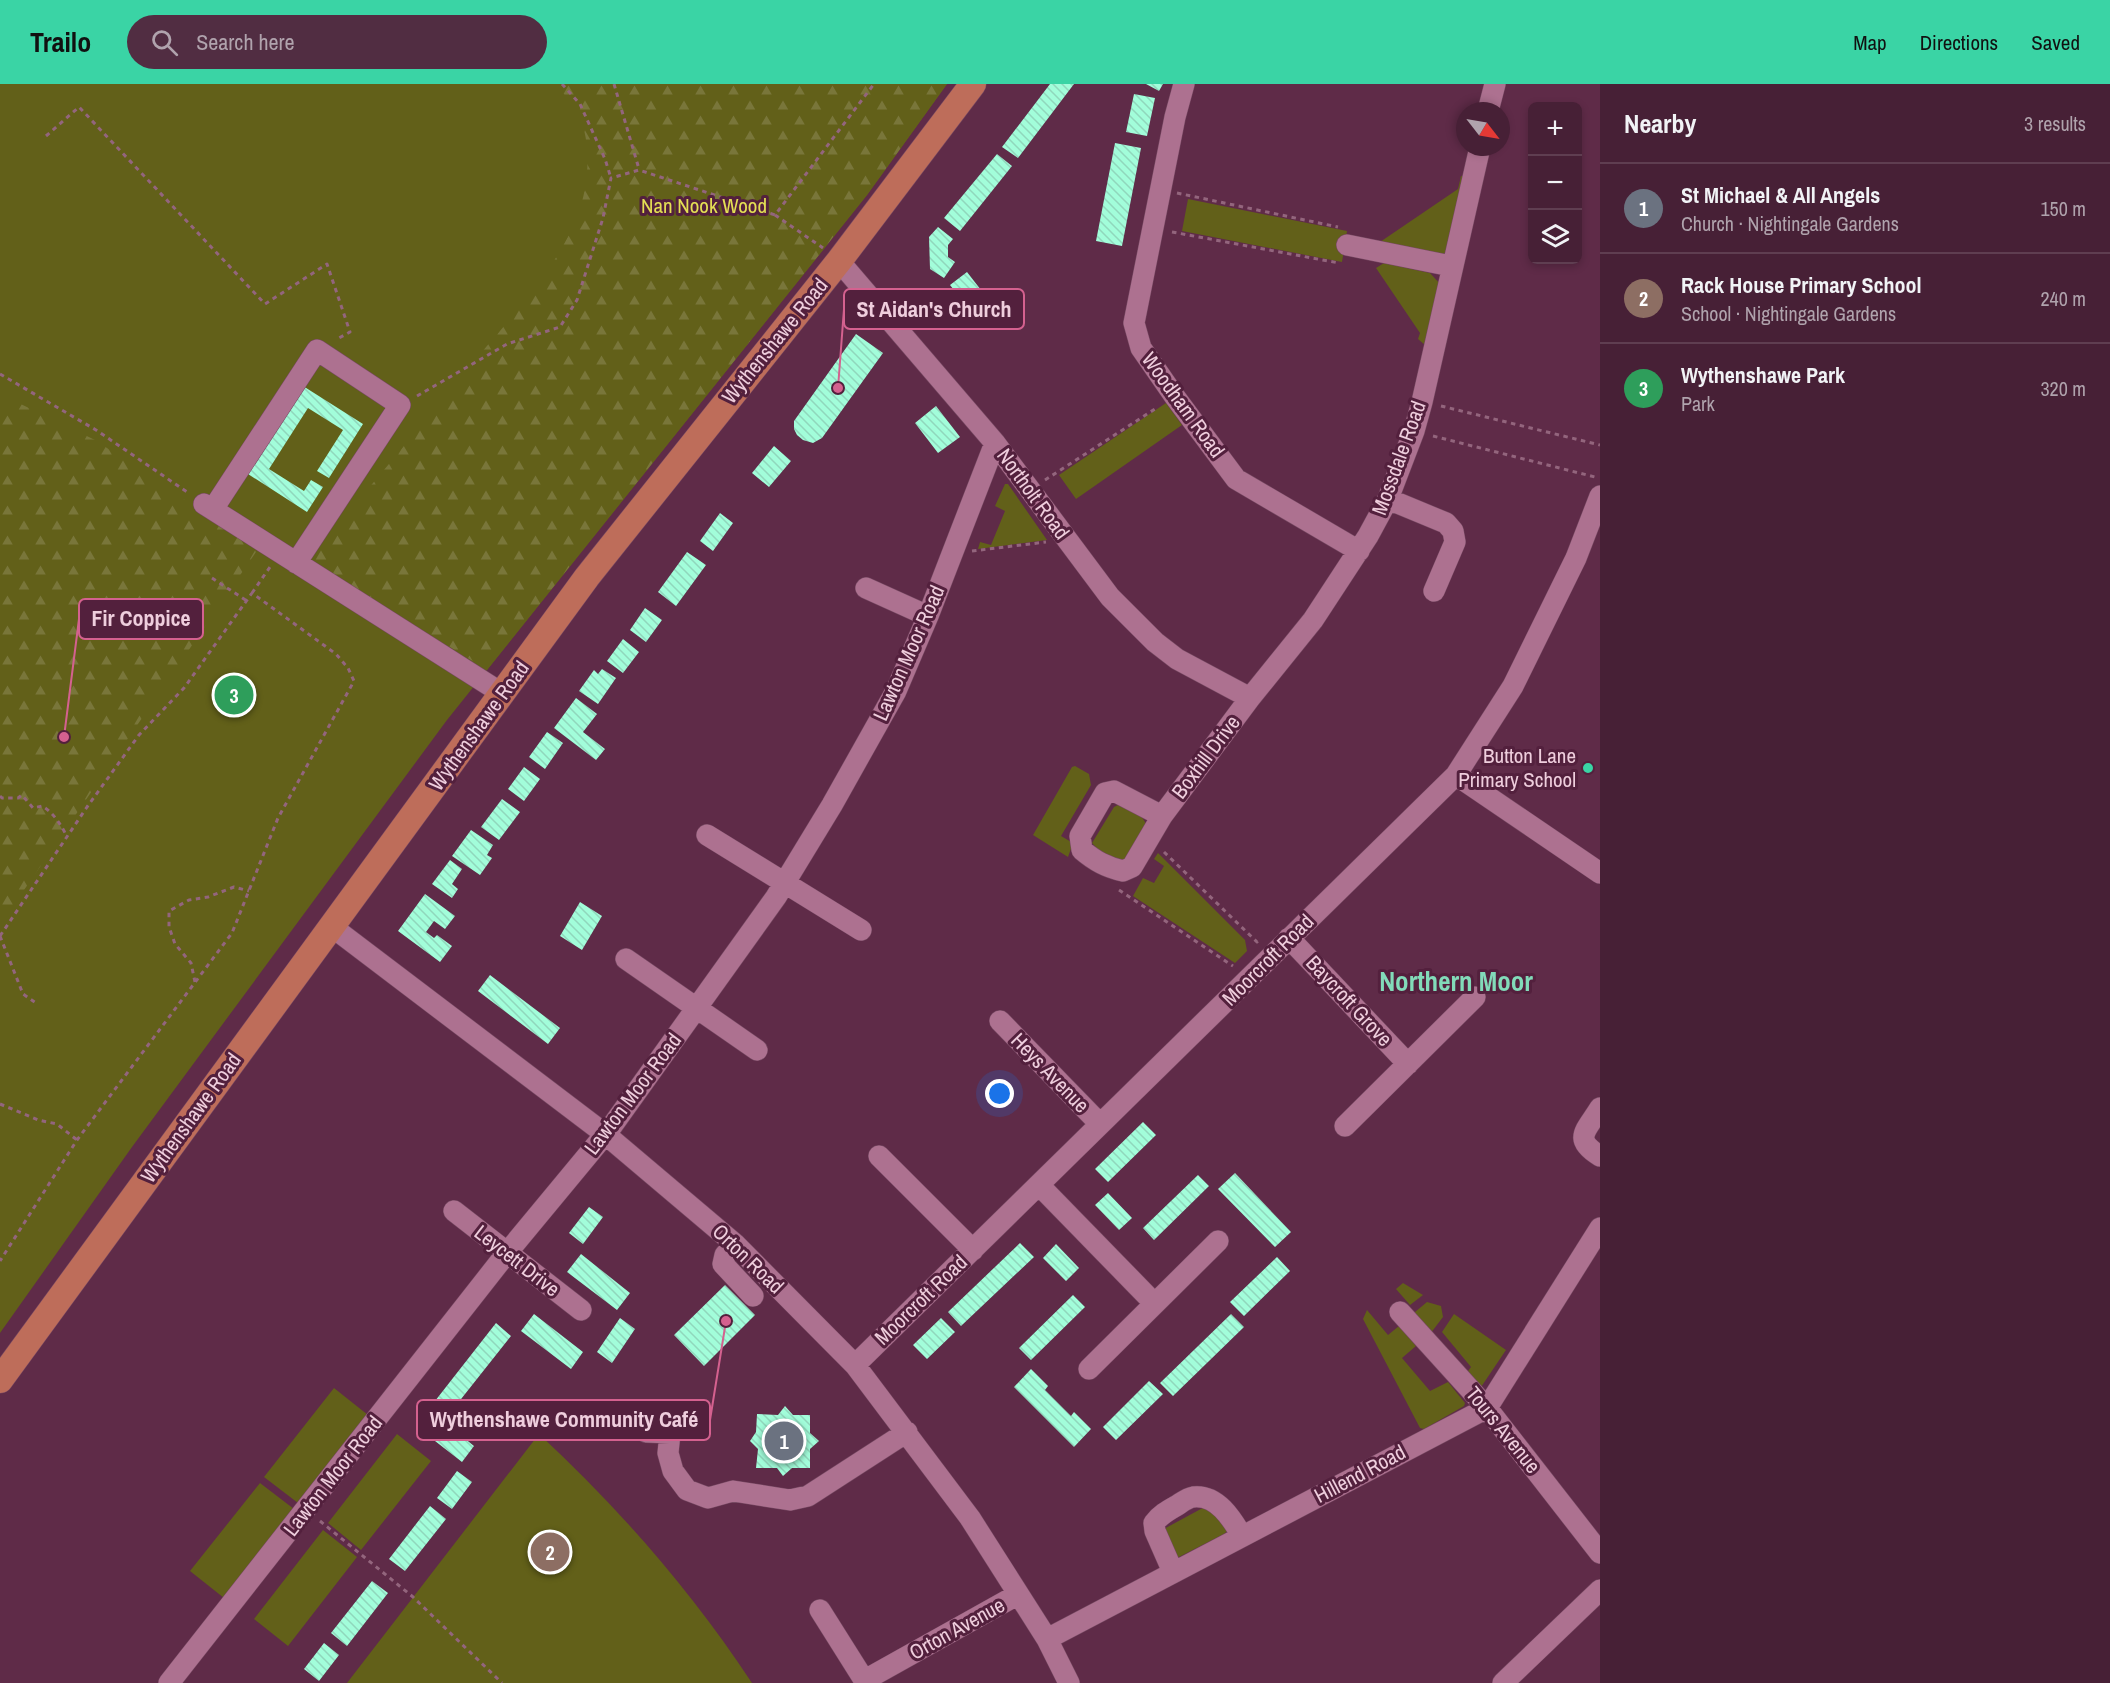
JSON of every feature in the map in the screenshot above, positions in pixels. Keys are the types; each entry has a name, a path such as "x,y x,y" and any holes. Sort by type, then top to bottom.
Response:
{"main road":[{"name":"Wythenshawe Road","path":"0,1380 587,577 833,256 973,84"}],"street":[{"name":"Woodham Road","path":"1184,84 1175,117 1134,323 1141,348 1174,397 1236,479 1359,551"},
{"path":"1490,102 1495,84"},
{"name":"Mossdale Road","path":"1250,698 1313,620 1359,551 1388,499 1414,431 1422,402 1451,266 1478,156"},
{"path":"1347,245 1451,266"},
{"name":"Northolt Road","path":"833,256 995,443 1110,597 1155,642 1178,659 1250,698"},
{"path":"296,563 400,405 317,350 208,507 296,563 503,694"},
{"name":"Lawton Moor Road","path":"169,1683 506,1254 605,1134 698,1008 785,883 896,691 928,616 995,443"},
{"name":"Moorcroft Road","path":"855,1365 1456,775 1513,686 1576,558 1600,496"},
{"path":"1388,499 1446,523 1453,531 1455,542 1434,591"},
{"path":"866,588 928,616"},
{"name":"Boxhill Drive","path":"1162,816 1114,790 1106,793 1080,836 1082,850 1096,862 1108,868 1123,871 1132,867 1162,816 1250,698"},
{"path":"1456,775 1600,873"},
{"path":"706,835 861,930"},
{"name":"Orton Road","path":"331,926 605,1134 735,1244 855,1365 907,1431 970,1518 1047,1640 1069,1683"},
{"name":"Baycroft Grove","path":"1289,938 1408,1064"},
{"path":"626,959 757,1050"},
{"path":"1345,1126 1475,998"},
{"name":"Heys Avenue","path":"1000,1021 1101,1124"},
{"path":"1600,1108 1583,1136 1588,1149 1600,1156"},
{"path":"879,1156 973,1250"},
{"path":"1039,1185 1154,1303"},
{"name":"Leycett Drive","path":"454,1211 506,1254 581,1310"},
{"path":"1487,1408 1600,1228"},
{"path":"1089,1369 1218,1241"},
{"path":"735,1244 725,1255 723,1264 753,1296"},
{"name":"Tours Avenue","path":"1400,1312 1487,1408 1600,1553"},
{"name":"Hillend Road","path":"1047,1640 1487,1408"},
{"path":"646,1432 670,1433 668,1453 674,1472 687,1490 708,1498 733,1491 790,1500 808,1496 907,1431"},
{"path":"1173,1572 1155,1532 1154,1523 1160,1515 1190,1497 1203,1498 1219,1506 1232,1519 1242,1536"},
{"path":"1503,1683 1600,1590"},
{"name":"Orton Avenue","path":"820,1610 865,1682 1017,1595"}],"path":[{"path":"400,405 507,344 560,327 577,300 603,218 611,178 605,159 580,104 562,84"},
{"path":"614,84 639,170"},
{"path":"776,214 874,84"},
{"path":"46,136 79,107 265,304 327,264 350,332 317,350"},
{"path":"611,178 639,170 776,214 833,256"},
{"path":"1153,228 1343,264 1347,245 1350,230 1161,190"},
{"path":"0,375 96,430 208,507"},
{"path":"1031,489 1174,397"},
{"path":"1422,402 1600,445"},
{"path":"1414,431 1600,478"},
{"path":"952,554 1050,542 1063,535"},
{"path":"212,578 247,602"},
{"path":"0,1261 77,1140 232,933 278,818 354,681 342,661 252,593 184,688 139,735 0,936 22,994 36,1003"},
{"path":"0,796 18,798 22,795 33,808 42,806 48,809 62,826 67,837"},
{"path":"1149,838 1257,942 1263,936"},
{"path":"1108,868 1118,890 1250,977"},
{"path":"195,982 191,963 175,944 170,927 169,911 189,900 208,897 234,887 249,891"},
{"path":"0,1104 38,1120 57,1124 77,1140"},
{"path":"307,1510 413,1597 502,1683"}],"green space":[{"path":"0,84 947,84 867,195 447,720 132,1147 0,1333"},
{"name":"Nan Nook Wood","path":"554,84 947,84 867,195 487,670 309,559 515,313 545,274 569,234 578,214 585,188 587,143 584,129 573,104"},
{"path":"1461,176 1467,177 1452,246 1440,258 1380,242 1458,189"},
{"path":"1188,199 1347,231 1342,262 1182,231"},
{"path":"1384,263 1430,273 1441,285 1425,345 1418,339 1420,333 1376,268"},
{"path":"0,394 95,440 258,549 0,925"},
{"path":"1166,403 1182,425 1076,499 1059,475"},
{"path":"1005,484 1008,484 1047,540 978,549 980,542 991,545 1005,511 995,506"},
{"path":"1075,766 1089,774 1091,785 1061,836 1073,843 1068,857 1033,835 1072,767"},
{"path":"1118,805 1136,812 1143,818 1148,828 1131,861 1112,864 1092,843 1114,807"},
{"path":"1158,853 1245,940 1247,951 1235,963 1133,896 1143,878 1154,883 1164,866 1154,859"},
{"path":"1403,1283 1423,1295 1410,1305 1396,1289"},
{"path":"1427,1302 1441,1306 1443,1317 1427,1338 1409,1317"},
{"path":"1367,1310 1388,1335 1399,1326 1416,1346 1402,1358 1430,1391 1448,1382 1465,1403 1464,1406 1424,1429 1420,1428 1363,1319"},
{"path":"1454,1314 1506,1350 1477,1393 1463,1378 1471,1367 1442,1332"},
{"path":"334,1388 368,1415 298,1503 264,1477"},
{"path":"397,1434 431,1461 361,1550 328,1523"},
{"path":"539,1434 598,1491 653,1552 705,1616 752,1683 347,1683"},
{"path":"260,1483 294,1509 224,1598 190,1571"},
{"path":"1210,1504 1227,1531 1173,1560 1162,1530"},
{"path":"323,1530 357,1557 288,1646 254,1619"}],"building":[{"path":"1050,84 1074,84 1018,158 1002,147"},
{"path":"1146,84 1163,84 1159,91"},
{"path":"1134,94 1155,98 1147,136 1126,132"},
{"path":"1115,143 1141,148 1122,246 1096,241"},
{"path":"997,154 1012,166 960,231 944,218"},
{"path":"938,227 953,239 948,245 948,257 955,262 944,278 930,269 929,237"},
{"path":"967,272 1002,317 985,330 950,285"},
{"path":"856,334 883,353 822,438 813,443 803,440 794,429 794,421"},
{"path":"303,386 363,424 329,478 317,471 343,430 308,408 269,469 304,491 311,480 323,487 307,512 248,474"},
{"path":"936,406 960,437 938,453 915,423"},
{"path":"774,446 791,461 769,487 752,473"},
{"path":"720,513 733,523 713,551 700,541"},
{"path":"687,552 706,565 676,606 658,592"},
{"path":"645,608 662,620 646,642 630,630"},
{"path":"623,639 639,652 623,673 607,661"},
{"path":"602,669 616,678 598,704 579,691 594,670 598,674"},
{"path":"576,698 597,714 583,732 605,749 596,760 554,728"},
{"path":"547,732 563,743 545,769 529,757"},
{"path":"524,767 540,779 524,801 508,789"},
{"path":"502,799 520,812 499,840 481,827"},
{"path":"471,830 493,845 487,855 492,858 480,875 452,856"},
{"path":"450,860 462,869 452,884 458,889 452,898 432,884"},
{"path":"425,894 455,916 445,929 434,921 426,932 434,938 437,935 452,946 440,962 398,931"},
{"path":"580,902 602,916 582,950 560,936"},
{"path":"490,975 560,1028 548,1044 478,991"},
{"path":"1143,1122 1156,1135 1108,1182 1095,1169"},
{"path":"1235,1173 1291,1232 1275,1247 1218,1189"},
{"path":"1198,1175 1209,1186 1154,1240 1143,1228"},
{"path":"1108,1193 1132,1218 1119,1230 1095,1205"},
{"path":"589,1207 603,1217 583,1244 569,1233"},
{"path":"1020,1243 1034,1257 961,1326 948,1312"},
{"path":"1056,1244 1079,1268 1066,1281 1043,1258"},
{"path":"581,1254 630,1293 617,1310 567,1272"},
{"path":"1277,1257 1290,1271 1244,1316 1230,1302"},
{"path":"725,1285 755,1315 704,1366 674,1335"},
{"path":"1073,1295 1085,1307 1031,1360 1019,1348"},
{"path":"534,1314 583,1352 571,1369 521,1331"},
{"path":"1231,1314 1244,1327 1173,1396 1160,1383"},
{"path":"620,1318 635,1329 612,1363 597,1352"},
{"path":"941,1318 955,1332 927,1359 913,1345"},
{"path":"496,1323 511,1336 450,1413 435,1401"},
{"path":"1031,1369 1048,1386 1045,1390 1071,1416 1074,1412 1091,1429 1074,1447 1014,1387"},
{"path":"1149,1381 1163,1394 1116,1440 1103,1427"},
{"path":"785,1406 793,1415 810,1415 810,1433 819,1441 810,1449 810,1468 792,1468 783,1476 777,1468 756,1468 758,1449 750,1441 756,1432 757,1414 778,1415"},
{"path":"448,1425 474,1446 462,1462 435,1441"},
{"path":"457,1471 472,1482 452,1509 437,1498"},
{"path":"430,1506 446,1519 405,1571 389,1559"},
{"path":"372,1581 388,1593 347,1646 331,1633"},
{"path":"324,1643 339,1655 319,1681 304,1669"}],"place":[{"name":"St Aidan's Church","path":"838,388"},
{"name":"Wythenshawe Park","path":"234,695"},
{"name":"Fir Coppice","path":"64,737"},
{"name":"Button Lane Primary School","path":"1588,768"},
{"name":"Wythenshawe Community Café","path":"726,1321"},
{"name":"St Michael & All Angels","path":"784,1441"},
{"name":"Rack House Primary School","path":"550,1552"}],"district":[{"name":"Northern Moor","path":"1456,982"}]}
